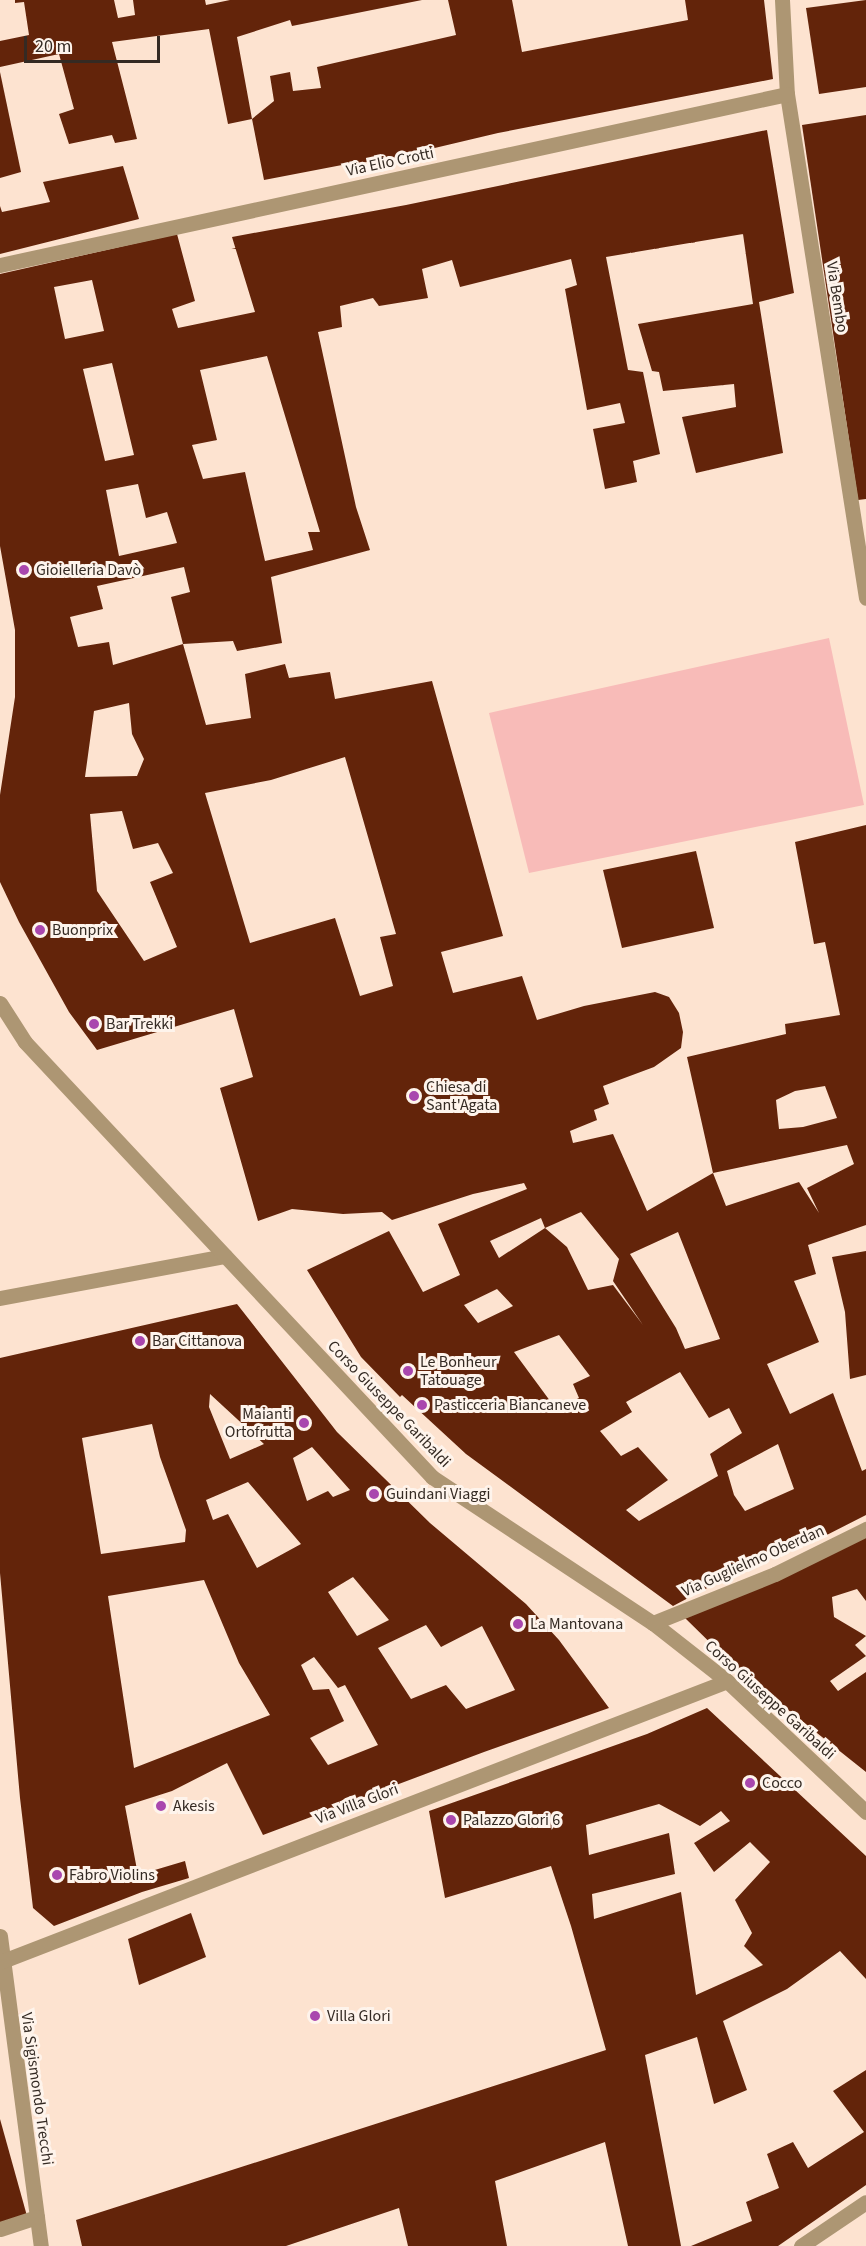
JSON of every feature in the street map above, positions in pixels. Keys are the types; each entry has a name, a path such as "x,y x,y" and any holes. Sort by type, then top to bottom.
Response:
{"street":[{"name":"Via Bembo","path":"782,0 787,94 866,598"},
{"name":"Via Elio Crotti","path":"0,265 787,94"},
{"name":"Corso Giuseppe Garibaldi","path":"1,1006 25,1042 432,1477 653,1623 727,1681 866,1812"},
{"path":"0,1298 225,1256"},
{"name":"Via Guglielmo Oberdan","path":"653,1623 775,1574 866,1528"},
{"name":"Via Villa Glori","path":"1,1962 727,1681"},
{"name":"Via Sigismondo Trecchi","path":"0,1936 1,1962 41,2246"},
{"path":"801,2246 866,2202"},
{"path":"0,2229 37,2217"}],"shaded area":[{"path":"829,638 864,805 529,873 489,713"}],"building":[{"path":"15,0 114,0 118,18 135,15 133,0 205,0 206,5 230,0 422,0 292,26 290,20 237,37 252,119 228,124 209,29 112,42 137,139 115,143 112,135 69,144 59,114 74,109 59,54 0,67 0,41 29,35 24,2 15,3"},
{"path":"448,0 512,0 522,52 688,20 685,0 764,0 773,79 498,133 384,160 342,165 264,180 252,119 274,101 270,76 290,72 293,91 321,88 317,67 456,35"},
{"path":"866,0 866,87 819,94 806,8"},
{"path":"0,72 21,172 0,178"},
{"path":"866,115 866,499 858,500 802,125"},
{"path":"767,130 794,293 759,302 783,453 696,473 682,417 736,407 734,384 663,391 659,372 652,371 638,324 753,304 743,234 606,257 628,370 643,372 660,454 633,461 637,482 605,489 593,429 625,423 620,403 587,410 565,289 577,285 571,259 460,287 452,260 422,269 428,298 379,306 373,298 340,306 342,327 318,332 356,507 370,550 271,577 282,643 237,651 233,641 183,644 206,725 251,718 245,674 285,664 289,678 330,672 335,699 432,681 503,936 441,952 453,993 522,976 537,1020 584,1006 655,992 669,997 679,1013 683,1032 681,1048 654,1067 603,1086 609,1104 594,1110 597,1120 570,1131 573,1143 613,1134 647,1211 713,1173 687,1057 786,1034 785,1024 840,1015 825,942 814,944 795,842 866,825 866,1225 808,1245 816,1274 794,1281 819,1342 767,1364 790,1414 833,1393 862,1471 866,1469 866,1515 811,1543 768,1556 673,1606 466,1454 402,1395 400,1397 361,1357 307,1270 389,1231 423,1292 460,1275 438,1224 527,1189 524,1183 473,1194 392,1220 382,1212 343,1214 292,1209 258,1221 220,1088 253,1077 234,1009 97,1050 69,1012 19,922 0,882 0,795 15,697 15,630 0,546 0,274 177,234 195,301 172,309 178,328 255,312 232,237 406,205","holes":["92,280 104,331 65,339 54,287","267,356 320,532 308,532 313,550 265,561 245,472 203,479 192,445 217,440 200,370","112,363 134,455 105,461 83,369","138,484 146,518 167,512 177,543 119,556 106,490","184,567 190,592 171,597 183,644 113,665 109,642 78,647 70,617 103,609 97,586","129,703 132,734 144,759 137,776 85,777 94,711","345,757 396,934 380,937 393,986 360,996 335,918 250,943 205,793 271,780","122,811 133,849 158,843 173,873 150,882 177,947 144,961 97,891 90,814","825,1086 837,1118 803,1127 779,1129 776,1100 795,1091","847,1145 854,1164 807,1188 819,1213 799,1182 726,1206 713,1173","581,1212 619,1259 613,1281 643,1325 613,1285 588,1290 567,1247 545,1228","541,1218 545,1228 499,1258 490,1241","678,1232 720,1339 685,1349 676,1328 630,1254","497,1289 513,1306 478,1323 464,1305","559,1335 590,1376 573,1384 579,1398 556,1409 514,1352","680,1372 709,1418 729,1408 742,1433 710,1454 718,1476 639,1521 626,1510 668,1480 638,1447 621,1456 600,1431 632,1412 626,1402","778,1444 794,1489 745,1511 734,1495 727,1471"]},
{"path":"123,166 139,219 0,254 0,206 2,212 50,202 43,182"},
{"path":"696,851 714,928 622,948 603,870"},
{"path":"866,1251 866,1375 850,1379 845,1312 832,1257"},
{"path":"237,1304 337,1432 430,1523 526,1604 559,1640 609,1708 263,1835 227,1763 172,1791 125,1806 138,1875 185,1861 189,1878 142,1892 54,1926 33,1908 20,1798 0,1573 0,1358","holes":["210,1394 264,1444 230,1459 209,1407","152,1424 160,1457 186,1530 185,1542 101,1554 82,1438","312,1447 350,1490 333,1497 328,1491 307,1501 293,1458","248,1482 301,1544 257,1568 228,1514 213,1520 206,1500","353,1577 389,1620 357,1636 328,1592","204,1580 239,1663 270,1715 134,1768 108,1596","426,1625 441,1647 482,1626 515,1690 466,1709 446,1685 411,1699 378,1648","314,1657 338,1688 345,1685 378,1745 328,1765 310,1738 344,1721 329,1689 313,1690 301,1665"]},
{"path":"866,1533 866,1601 857,1589 832,1597 834,1617 866,1636 855,1645 866,1656 830,1681 838,1691 866,1672 866,1772 738,1670 685,1618 774,1579"},
{"path":"707,1708 866,1856 866,1979 840,1951 787,1989 723,2021 747,2090 714,2104 697,2037 645,2055 681,2246 628,2246 605,2142 495,2181 507,2246 408,2246 399,2208 286,2246 82,2246 76,2220 606,2050 571,1926 551,1866 445,1898 429,1811 647,1734","holes":["659,1804 700,1826 721,1811 730,1821 694,1843 714,1872 750,1842 770,1862 735,1900 752,1933 744,1946 763,1965 696,1995 681,1892 594,1919 592,1894 675,1874 669,1833 589,1855 586,1825"]},
{"path":"191,1913 206,1957 139,1985 128,1939"},
{"path":"866,2070 866,2185 778,2246 691,2246 752,2221 746,2202 779,2188 767,2154 793,2142 808,2168 864,2132 833,2091"},
{"path":"0,2119 27,2216 0,2223"}],"place":[{"name":"Gioielleria Davò","path":"24,570"},
{"name":"Buonprix","path":"40,930"},
{"name":"Bar Trekki","path":"94,1024"},
{"name":"Chiesa di Sant'Agata","path":"414,1096"},
{"name":"Bar Cittanova","path":"140,1341"},
{"name":"Le Bonheur Tatouage","path":"408,1371"},
{"name":"Pasticceria Biancaneve","path":"422,1405"},
{"name":"Maianti Ortofrutta","path":"304,1423"},
{"name":"Guindani Viaggi","path":"374,1494"},
{"name":"La Mantovana","path":"518,1624"},
{"name":"Cocco","path":"750,1783"},
{"name":"Akesis","path":"161,1806"},
{"name":"Palazzo Glori 6","path":"451,1820"},
{"name":"Fabro Violins","path":"57,1875"},
{"name":"Villa Glori","path":"315,2016"}]}
